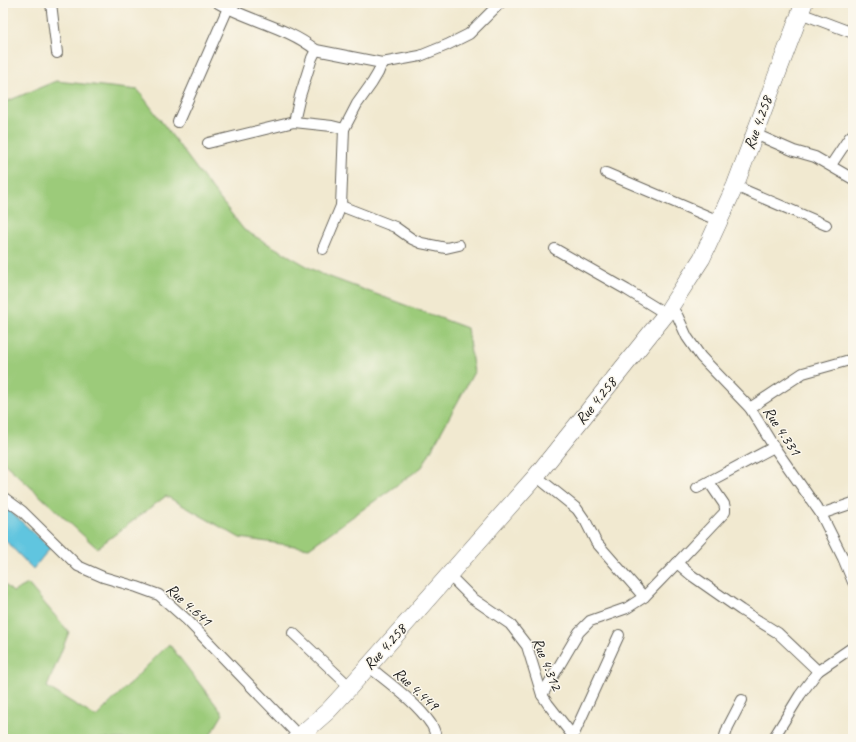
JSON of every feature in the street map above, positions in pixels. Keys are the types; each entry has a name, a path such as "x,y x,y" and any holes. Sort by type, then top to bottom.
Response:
{"highway":[{"name":"Rue 4.258","path":"298,738 328,711 350,687 536,476 669,310 702,258 720,221 735,186 802,8"}],"street":[{"path":"51,3 57,53"},
{"path":"218,3 280,30 308,44 316,50 382,63 420,56 469,34 500,3"},
{"path":"178,122 228,8"},
{"path":"802,8 853,33"},
{"path":"294,122 300,96 316,50"},
{"path":"323,249 341,206 344,129 356,104 372,83 382,63"},
{"path":"208,143 294,122 332,126 344,129"},
{"path":"755,134 794,151 815,157 853,179"},
{"path":"831,165 853,134"},
{"path":"606,173 720,221"},
{"path":"735,186 826,225"},
{"path":"341,206 395,228 420,243 446,248 459,245"},
{"path":"555,249 627,290 669,310"},
{"name":"Rue 4.331","path":"669,310 678,317 687,337 701,357 750,408 774,447 821,514 853,582"},
{"path":"750,408 803,373 853,359"},
{"path":"697,488 774,447"},
{"path":"536,476 577,509 586,522 596,542 644,597"},
{"path":"542,695 579,632 590,621 627,608 644,597 725,512 724,504 709,482"},
{"name":"Rue 4.641","path":"3,496 22,511 78,566 103,577 159,594 187,620 298,738"},
{"path":"821,514 853,503"},
{"path":"677,563 691,575 741,610 778,633 818,671"},
{"name":"Rue 4.312","path":"449,575 472,598 510,624 523,640 527,646 542,695 573,737"},
{"path":"293,633 350,687"},
{"path":"573,737 619,635"},
{"path":"773,739 800,695 818,671 853,647"},
{"name":"Rue 4.449","path":"368,666 421,711 432,726 436,739"},
{"path":"724,739 728,727 742,700"}],"green space":[{"path":"56,81 138,90 244,230 319,273 467,328 474,372 422,467 309,548 240,538 166,496 97,548 3,462 3,103"},
{"path":"3,583 13,592 28,584 69,632 47,687 96,717 169,644 223,714 208,739 3,739"}],"water":[{"path":"8,509 50,548 33,569 3,538 3,513"}]}
